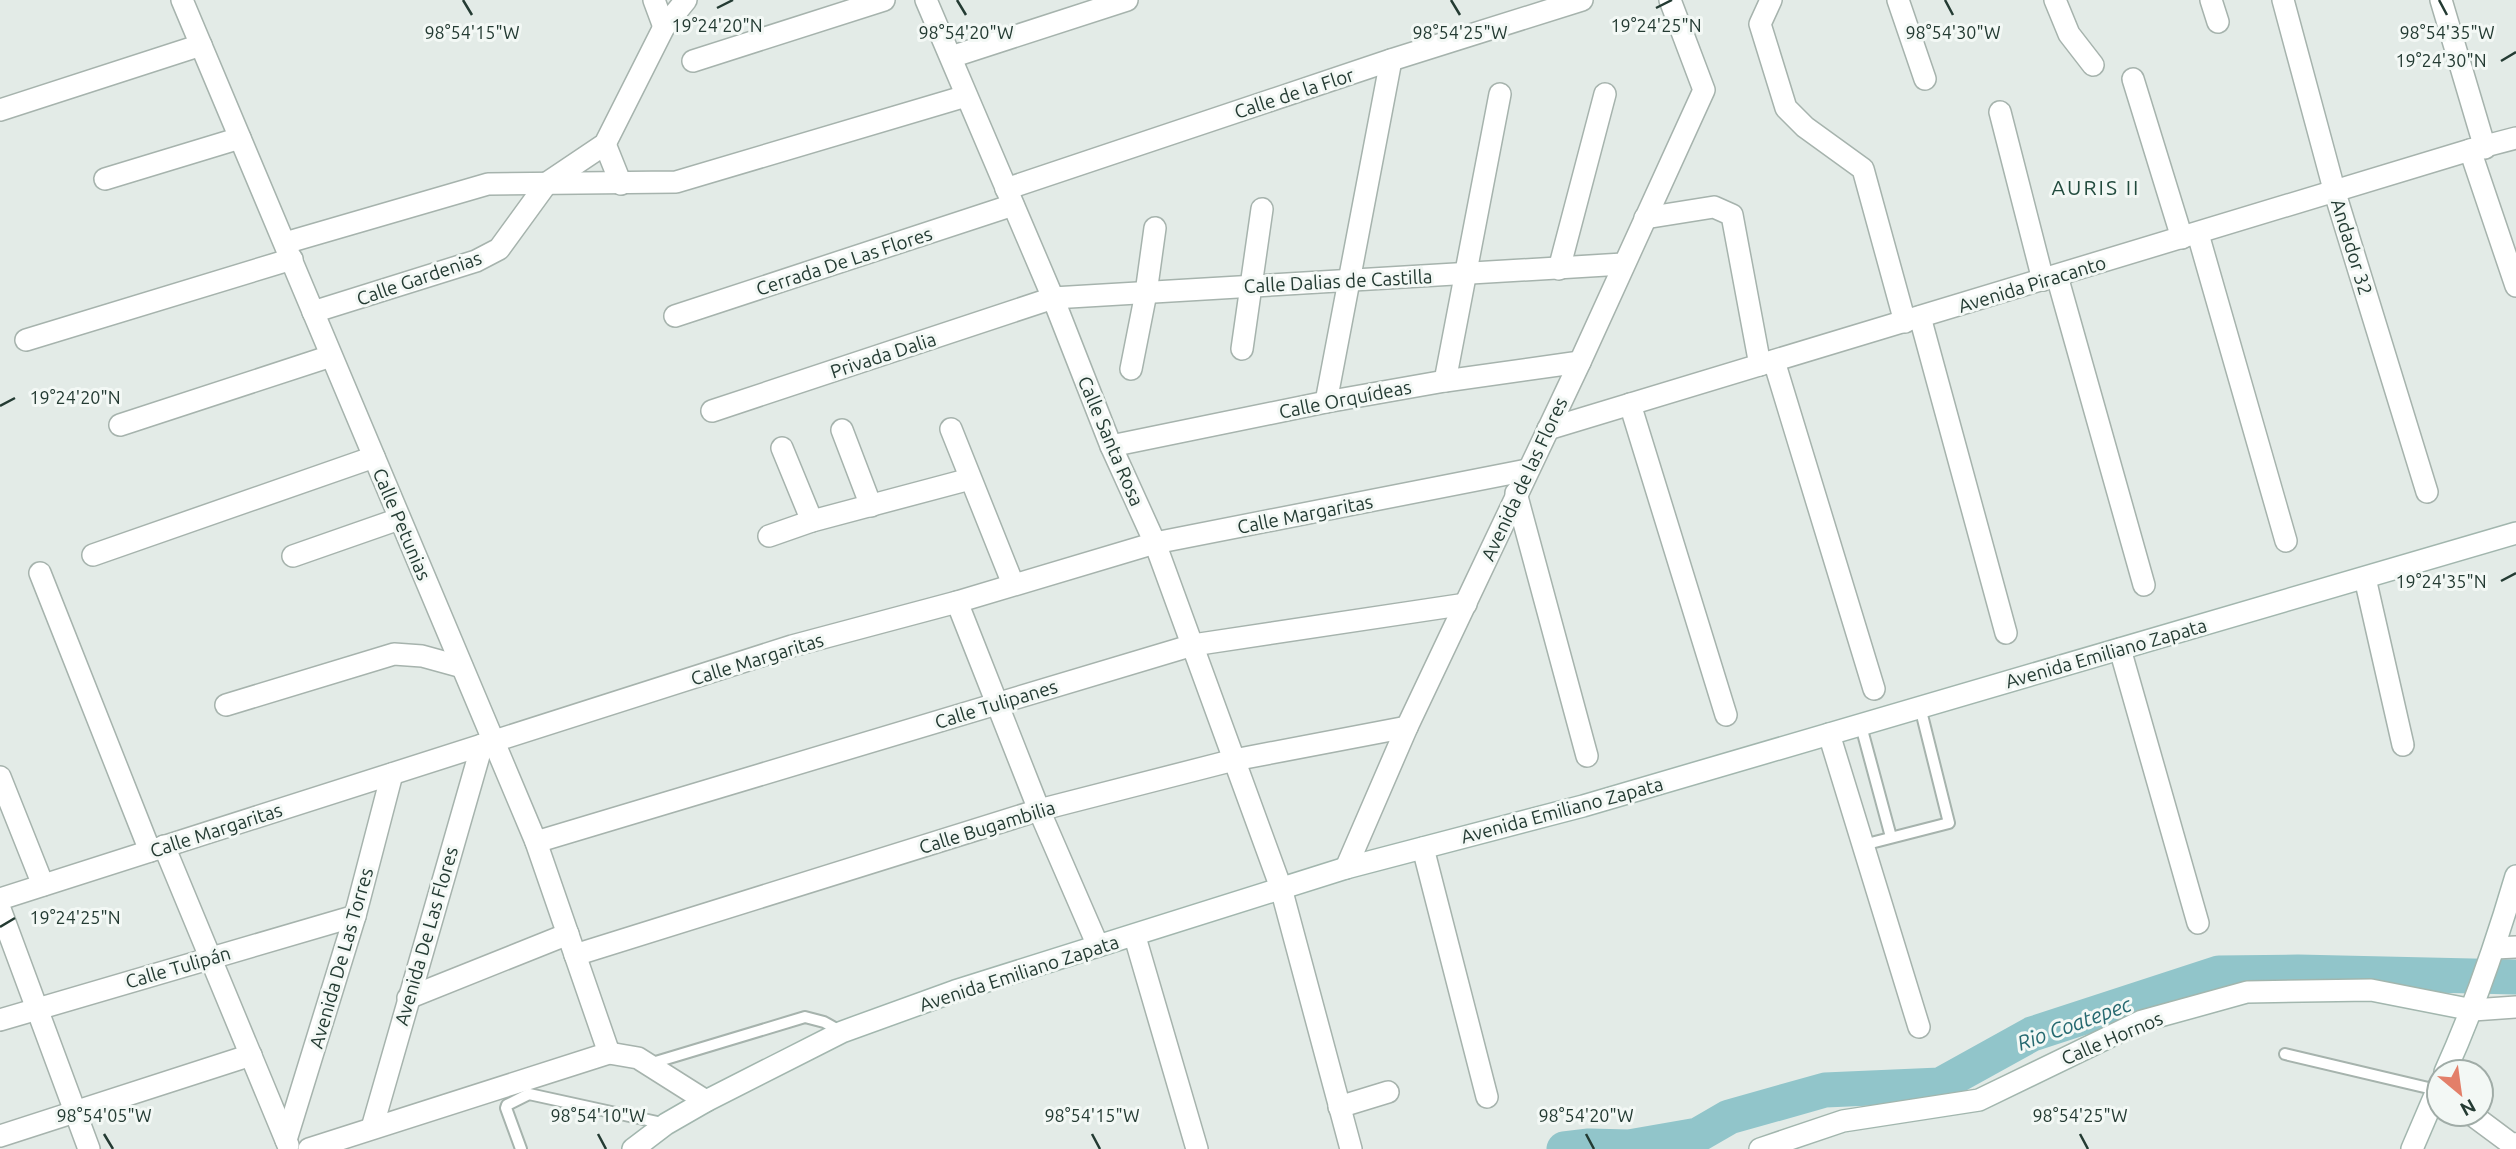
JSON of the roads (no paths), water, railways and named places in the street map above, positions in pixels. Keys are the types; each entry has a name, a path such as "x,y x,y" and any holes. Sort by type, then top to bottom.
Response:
{"street":[{"name":"Calle Petunias","path":"182,0 462,667 488,744 536,842 608,1053"},
{"path":"654,0 664,27"},
{"path":"621,184 605,144 664,27 686,0"},
{"path":"693,61 884,0"},
{"name":"Calle Santa Rosa","path":"926,0 1054,298 1111,446 1155,543 1281,888 1351,1149"},
{"path":"951,57 1127,0"},
{"name":"Calle de la Flor","path":"1010,197 1391,61 1582,0"},
{"name":"Avenida de las Flores","path":"1346,868 1407,727 1580,362 1704,90 1670,0"},
{"path":"1771,0 1760,24 1786,108 1805,127 1863,169 1912,319 2006,633"},
{"path":"1898,0 1925,79"},
{"path":"2056,0 2069,34 2093,65"},
{"path":"2211,0 2218,22"},
{"name":"Andador 32","path":"2283,0 2335,193 2427,492"},
{"path":"2441,0 2516,286"},
{"path":"0,110 201,45"},
{"path":"1326,402 1391,61"},
{"path":"2133,79 2190,236 2286,541"},
{"path":"1445,381 1500,94"},
{"path":"1559,269 1605,94"},
{"path":"26,340 488,184 676,182 966,96"},
{"path":"2000,112 2144,585"},
{"path":"105,179 240,138"},
{"name":"Avenida Piracanto","path":"1548,429 2516,138"},
{"name":"Calle Gardenias","path":"313,312 476,261 499,249 547,183 605,144"},
{"name":"Cerrada De Las Flores","path":"675,316 1010,197"},
{"path":"1645,218 1714,207 1732,215 1767,363 1874,689"},
{"path":"1242,349 1262,209"},
{"path":"1131,369 1155,228"},
{"name":"Calle Dalias de Castilla","path":"1054,298 1623,264"},
{"name":"Privada Dalia","path":"712,411 1054,298"},
{"path":"120,425 331,356"},
{"name":"Calle Orquídeas","path":"1111,446 1326,402 1445,381 1580,362"},
{"path":"1630,404 1726,715"},
{"path":"950,429 1013,584"},
{"path":"842,430 871,506"},
{"path":"782,448 812,521"},
{"path":"93,555 374,457"},
{"name":"Calle Margaritas","path":"0,899 792,646 957,602 1155,543 1527,470"},
{"path":"769,536 812,521 970,479"},
{"path":"1516,493 1587,756"},
{"path":"293,556 399,519"},
{"name":"Avenida Emiliano Zapata","path":"633,1149 666,1124 706,1101 842,1031 955,991 1135,937 1346,868 1583,806 2516,533"},
{"path":"40,573 157,849 211,958 288,1145"},
{"path":"2365,578 2403,745"},
{"path":"957,602 1039,810 1098,946"},
{"name":"Calle Tulipanes","path":"536,842 1192,645 1465,604"},
{"path":"2120,649 2198,923"},
{"path":"226,705 394,654 422,656 462,667"},
{"name":"Calle Bugambilia","path":"575,955 1039,810 1234,760 1407,727"},
{"path":"1829,734 1919,1027"},
{"name":"Avenida De Las Flores","path":"372,1128 408,998 488,744"},
{"name":"Avenida De Las Torres","path":"288,1145 355,916 392,774"},
{"path":"0,777 43,885"},
{"path":"1423,848 1487,1097"},
{"path":"2451,1058 2501,951 2516,876"},
{"path":"0,909 89,1149"},
{"name":"Calle Tulipán","path":"0,1020 355,916"},
{"path":"408,998 568,934"},
{"path":"1135,937 1197,1149"},
{"name":"Calle Hornos","path":"1760,1149 1843,1121 1979,1100 2142,1021 2247,992 2371,990 2474,1005 2516,1007"},
{"path":"309,1149 608,1053 638,1058 706,1101"},
{"path":"0,1136 251,1055"},
{"path":"1339,1107 1388,1092"},
{"path":"2412,1149 2425,1119"},
{"path":"2490,1128 2510,1143 2516,1144"}],"lane":[{"path":"1863,845 1949,824 1920,707"},
{"path":"1861,726 1891,837"},
{"path":"649,1064 805,1017 842,1031"},
{"path":"2285,1054 2425,1082"},
{"path":"521,1149 506,1108 529,1094 666,1124"}],"waterway":[{"name":"Rio Coatepec","path":"1564,1149 1589,1146 1629,1147 1698,1135 1729,1117 1825,1090 1940,1085 2032,1034 2219,973 2516,977"}],"district":[{"name":"AURIS II","path":"2096,187"}]}
